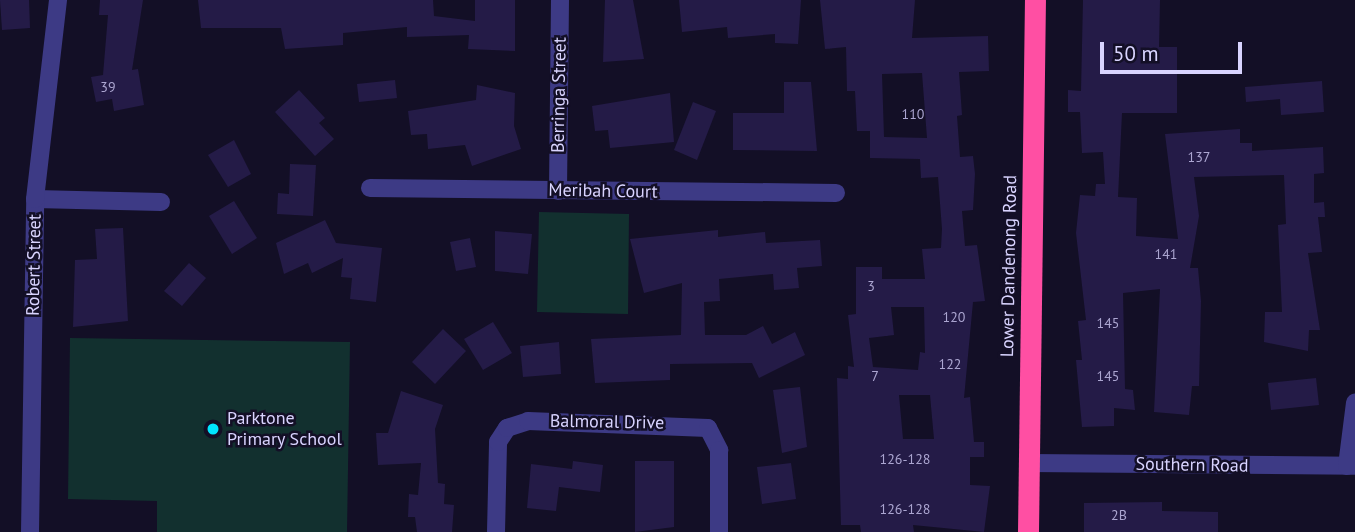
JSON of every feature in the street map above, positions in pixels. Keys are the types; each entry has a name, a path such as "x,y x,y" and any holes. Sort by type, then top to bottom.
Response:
{"highway":[{"name":"Lower Dandenong Road","path":"1028,532 1035,0"}],"street":[{"name":"Robert Street","path":"30,532 35,199 58,0"},
{"name":"Berringa Street","path":"558,191 560,0"},
{"name":"Meribah Court","path":"370,188 836,193"},
{"path":"35,199 162,202"},
{"path":"1351,466 1355,403"},
{"name":"Balmoral Drive","path":"496,532 498,442 507,428 528,421 708,428 719,450 719,532"},
{"name":"Southern Road","path":"1029,463 1351,466"}],"green space":[{"path":"539,212 629,214 628,314 537,312"},
{"name":"Parktone Primary School","path":"70,338 350,342 347,532 157,532 157,501 68,499"}],"building":[{"path":"0,0 29,0 30,28 2,30"},
{"path":"100,0 143,0 132,70 138,69 144,105 114,111 112,99 96,102 91,77 103,75 108,15 99,15"},
{"path":"198,0 433,0 434,16 475,21 475,0 515,0 515,51 468,49 469,35 407,37 407,27 343,33 343,45 285,49 281,28 201,28"},
{"path":"605,0 633,0 644,59 603,62"},
{"path":"679,0 801,0 798,44 775,43 775,34 728,38 727,27 682,32"},
{"path":"820,0 915,0 912,38 988,36 989,71 959,72 962,115 957,116 960,157 973,156 975,174 973,210 962,211 965,246 977,245 985,301 973,302 964,398 970,397 974,442 984,442 984,457 970,457 970,485 990,486 984,532 913,525 914,532 861,532 860,525 841,525 837,378 848,379 848,366 854,367 848,315 856,314 856,267 882,267 882,279 925,279 922,249 941,248 942,229 938,177 921,178 920,159 870,158 870,131 857,131 855,91 847,91 846,47 825,49","holes":["922,73 927,138 884,137 882,74","891,307 924,307 925,353 920,352 918,370 873,367 869,338 894,335","899,395 930,395 934,439 903,439"]},
{"path":"1083,0 1160,0 1159,47 1177,47 1177,113 1122,113 1118,197 1137,198 1136,236 1178,239 1165,134 1240,129 1240,143 1252,143 1252,151 1323,147 1324,173 1314,174 1314,203 1324,202 1325,217 1318,217 1322,252 1308,253 1320,330 1309,330 1308,351 1264,342 1265,312 1282,312 1278,225 1286,224 1284,175 1194,177 1199,216 1190,268 1198,268 1201,301 1199,386 1192,386 1189,415 1154,412 1160,289 1123,293 1125,389 1133,390 1135,410 1114,408 1114,426 1082,427 1076,360 1082,360 1078,321 1086,320 1076,233 1080,195 1095,196 1096,184 1105,184 1103,152 1082,153 1080,112 1068,112 1068,90 1081,91"},
{"path":"395,80 397,98 359,102 357,84"},
{"path":"1322,81 1324,112 1281,115 1280,99 1246,102 1245,87"},
{"path":"784,82 811,82 817,151 733,150 733,113 784,113"},
{"path":"477,85 515,93 514,126 521,149 472,166 465,145 428,149 427,134 411,135 408,111 476,100"},
{"path":"299,90 325,118 319,123 334,139 315,156 275,112"},
{"path":"670,93 674,142 610,148 608,130 595,131 592,106"},
{"path":"693,102 716,111 697,160 674,150"},
{"path":"234,140 251,174 228,187 208,155"},
{"path":"290,164 316,165 313,216 277,214 278,193 289,194"},
{"path":"234,201 257,238 232,254 209,216"},
{"path":"325,220 336,243 382,248 376,302 350,299 352,278 341,277 343,258 312,273 308,263 284,274 276,243"},
{"path":"123,228 128,321 73,327 75,260 97,259 95,229"},
{"path":"718,230 718,237 765,232 766,243 820,240 822,266 797,268 799,288 774,290 773,274 719,279 720,301 704,302 705,335 746,335 763,326 772,344 795,332 805,355 759,378 752,363 670,364 670,380 595,383 591,339 681,335 682,283 644,293 630,239"},
{"path":"495,231 532,234 528,274 495,271"},
{"path":"470,238 476,267 456,271 450,242"},
{"path":"189,263 206,278 182,306 164,291"},
{"path":"493,322 512,353 483,370 464,339"},
{"path":"443,329 466,351 435,384 412,362"},
{"path":"559,342 561,374 523,377 520,346"},
{"path":"1316,378 1319,405 1271,410 1268,383"},
{"path":"800,387 807,447 782,453 773,390"},
{"path":"401,391 443,405 435,429 438,483 445,484 444,504 454,505 452,532 417,532 415,517 408,517 409,494 418,495 421,463 378,465 376,433 388,433"},
{"path":"573,461 603,465 600,492 559,487 556,511 527,508 531,464 572,469"},
{"path":"635,461 674,461 674,527 635,532"},
{"path":"791,463 796,499 762,504 757,467"},
{"path":"1162,502 1162,511 1218,512 1218,532 1084,532 1084,503"}],"place":[{"name":"Parktone Primary School","path":"213,429"}]}
